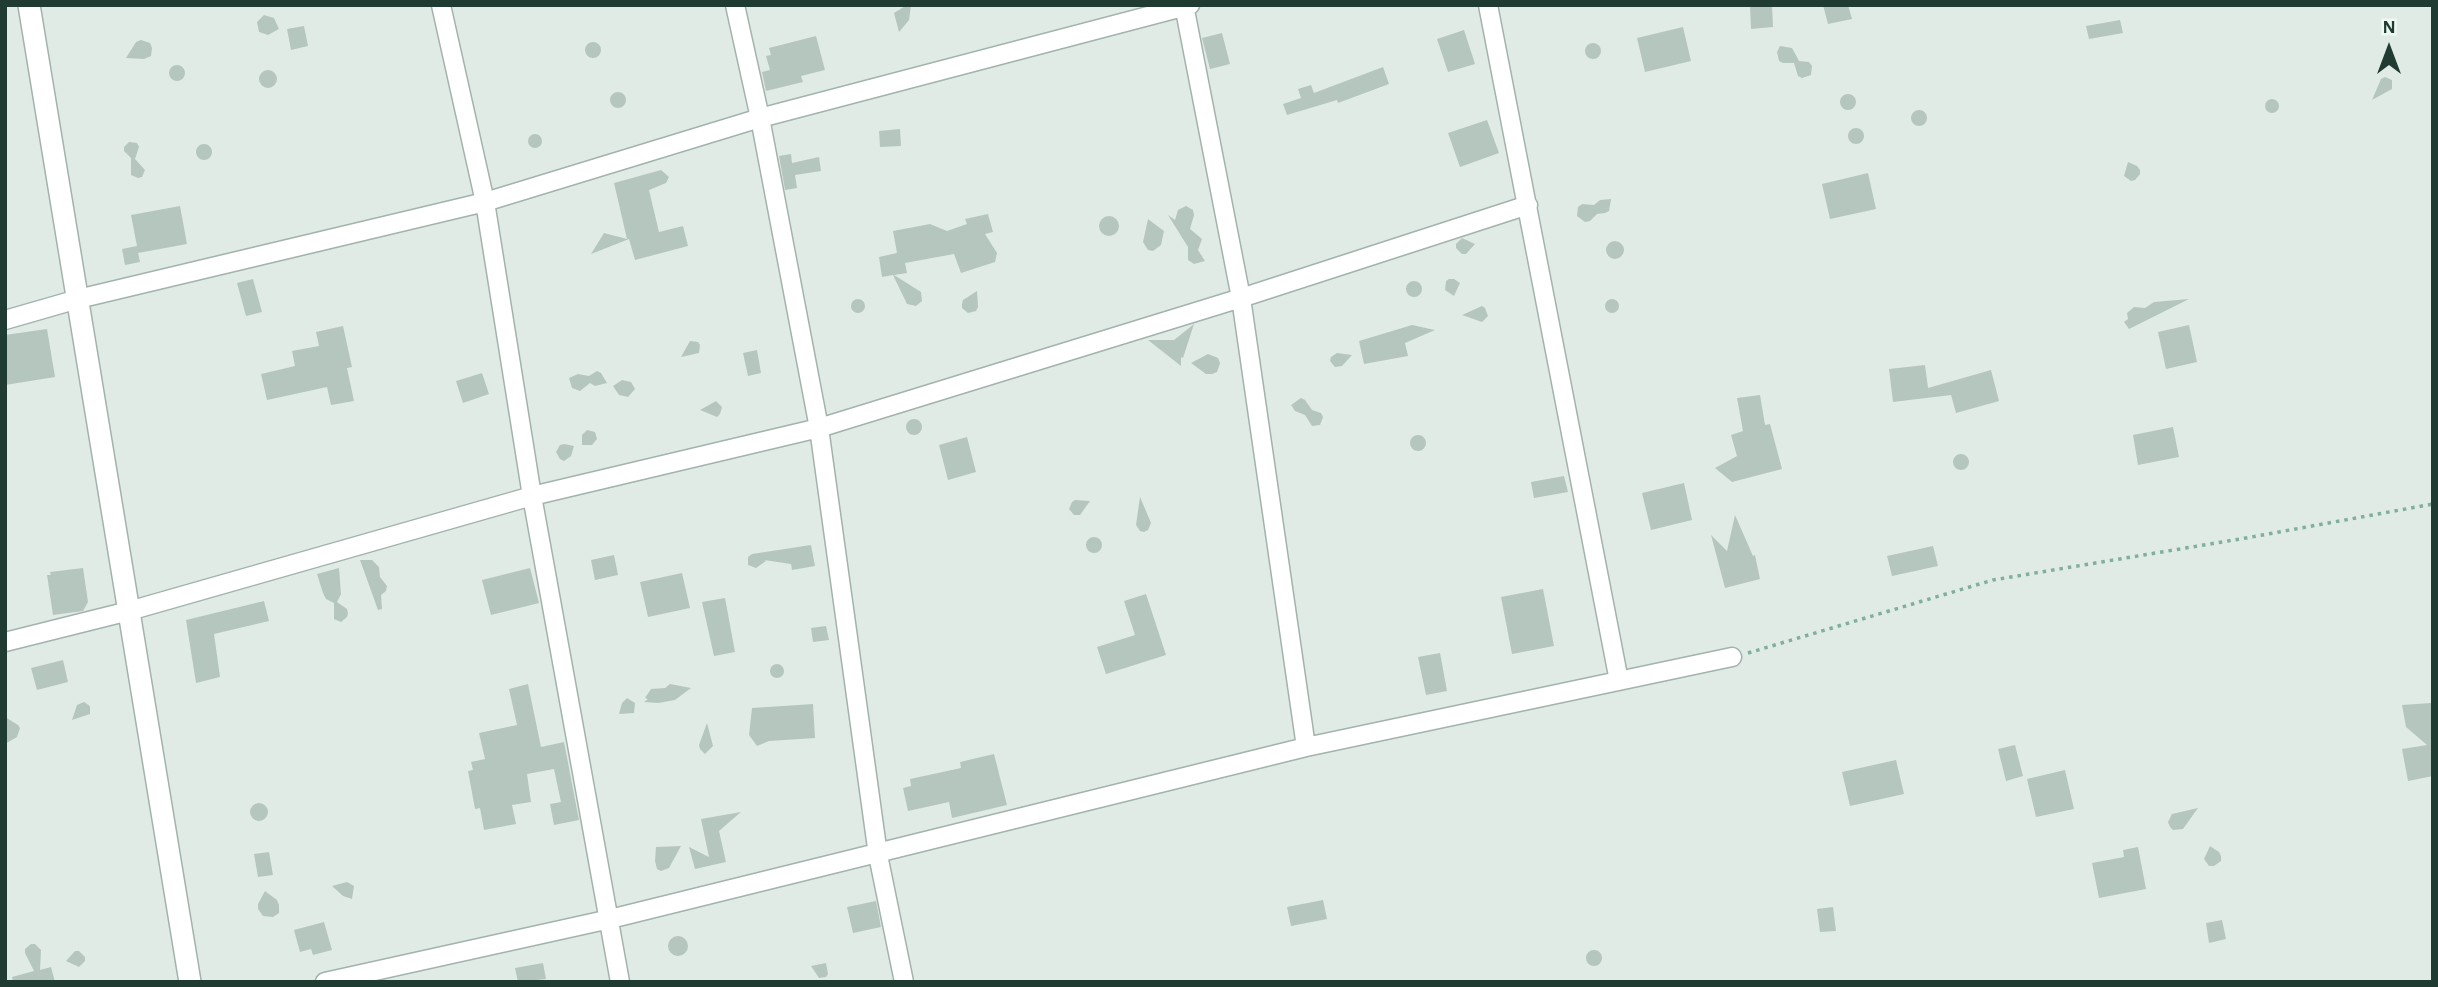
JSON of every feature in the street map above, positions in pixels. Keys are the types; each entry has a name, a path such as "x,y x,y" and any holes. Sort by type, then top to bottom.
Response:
{"street":[{"path":"29,5 190,982"},
{"path":"441,5 485,202 532,496 620,982"},
{"path":"735,5 760,118 819,428 878,855 904,982"},
{"path":"1488,5 1619,681"},
{"path":"5,320 78,299 485,202 760,118 1186,6 1241,298 1306,747"},
{"path":"5,642 129,611 532,496 819,428 1241,298 1528,205"},
{"path":"325,982 610,919 878,855 1306,747 1732,657"}],"path":[{"path":"1732,657 1993,580 2433,504"}],"building":[{"path":"911,5 909,20 899,32 894,13"},
{"path":"1750,5 1772,5 1773,27 1751,29"},
{"path":"1823,5 1848,5 1852,19 1828,24"},
{"path":"264,15 274,18 279,29 268,35 259,32 257,22"},
{"path":"2120,20 2123,33 2089,39 2086,26"},
{"path":"304,26 308,46 291,50 287,29"},
{"path":"1683,27 1691,61 1645,72 1637,38"},
{"path":"1464,30 1475,64 1448,72 1437,39"},
{"path":"1222,33 1230,64 1210,69 1202,38"},
{"path":"816,36 825,70 801,76 803,82 766,91 762,72 770,70 766,56 771,55 769,48"},
{"path":"141,40 150,43 151,56 144,59 126,58 136,42"},
{"path":"593,42 601,50 593,58 585,50"},
{"path":"1590,43 1596,43 1601,51 1599,57 1590,59 1585,54 1585,48"},
{"path":"1780,46 1792,48 1799,61 1809,62 1812,66 1811,75 1802,78 1798,76 1794,63 1779,61 1777,52"},
{"path":"177,65 183,67 183,79 177,81 171,79 169,73 171,67"},
{"path":"1383,67 1389,84 1338,103 1337,100 1287,115 1283,104 1301,98 1298,89 1311,85 1314,93"},
{"path":"268,70 274,73 277,79 274,85 268,88 262,85 259,79 262,73"},
{"path":"2385,77 2392,80 2392,89 2372,100 2381,79"},
{"path":"618,92 626,100 618,108 610,100"},
{"path":"1845,94 1851,94 1856,102 1854,108 1845,110 1840,105 1840,99"},
{"path":"2269,99 2275,99 2279,106 2275,113 2269,113 2265,109 2265,103"},
{"path":"1919,110 1925,112 1925,124 1919,126 1913,124 1911,118 1913,112"},
{"path":"1487,120 1499,153 1460,167 1448,133"},
{"path":"1856,128 1864,136 1856,144 1848,136"},
{"path":"900,129 901,146 880,147 879,131"},
{"path":"532,134 538,134 542,141 538,148 532,148 528,144 528,138"},
{"path":"129,142 137,143 139,147 135,159 145,170 142,177 131,175 131,158 124,151"},
{"path":"204,144 212,152 204,160 196,152"},
{"path":"791,154 792,163 819,157 821,171 795,175 797,188 785,190 779,156"},
{"path":"2128,162 2140,170 2135,180 2131,181 2124,176"},
{"path":"661,170 669,177 666,183 649,190 659,232 683,226 688,246 635,260 629,239 591,254 604,233 627,239 614,183"},
{"path":"1868,173 1876,209 1830,219 1822,184"},
{"path":"1611,199 1609,211 1597,214 1590,221 1585,222 1577,216 1578,207 1582,204 1594,205 1600,200"},
{"path":"180,206 187,244 138,253 140,262 125,265 122,249 137,246 131,215"},
{"path":"1186,206 1193,210 1194,215 1190,229 1202,239 1198,250 1205,261 1194,264 1188,260 1188,247 1168,215 1175,220 1178,210"},
{"path":"988,214 993,232 985,234 997,253 995,262 961,273 954,254 905,263 907,273 894,275 921,292 922,301 916,306 907,304 893,275 882,277 879,257 897,253 893,231 930,224 947,231 967,224 965,219"},
{"path":"1109,216 1116,219 1119,226 1116,233 1109,236 1102,233 1099,226 1102,219"},
{"path":"1148,219 1164,231 1161,245 1153,251 1148,250 1143,242"},
{"path":"1462,238 1475,244 1466,254 1456,248"},
{"path":"1615,241 1621,244 1624,250 1621,256 1615,259 1609,256 1606,250 1609,244"},
{"path":"253,279 262,312 246,316 237,283"},
{"path":"1449,279 1460,283 1454,296 1445,290 1446,281"},
{"path":"1414,281 1422,289 1414,297 1406,289"},
{"path":"977,291 978,307 976,311 968,313 962,308 963,300"},
{"path":"855,299 861,299 865,306 861,313 855,313 851,309 851,303"},
{"path":"1609,299 1615,299 1619,306 1615,313 1609,313 1605,309 1605,303"},
{"path":"2189,299 2129,329 2124,322 2128,319 2127,313 2134,307 2145,308 2154,302"},
{"path":"1482,306 1488,316 1482,322 1462,315"},
{"path":"1194,324 1183,358 1181,357 1181,366 1148,340 1174,340"},
{"path":"1412,325 1435,330 1405,343 1408,356 1364,364 1359,341"},
{"path":"2189,325 2197,362 2166,369 2158,332"},
{"path":"343,326 352,367 347,368 354,401 331,405 327,387 267,400 261,374 295,366 292,351 319,346 316,332"},
{"path":"47,329 55,377 5,385 5,335"},
{"path":"690,341 698,342 699,353 681,357"},
{"path":"757,350 761,373 748,376 743,353"},
{"path":"1337,353 1352,355 1342,366 1335,367 1330,361"},
{"path":"1208,354 1218,358 1220,363 1217,372 1212,374 1206,374 1191,363"},
{"path":"1925,365 1928,388 1991,370 1999,401 1956,413 1951,395 1893,402 1889,369"},
{"path":"597,371 607,383 595,386 590,383 580,391 572,388 569,378 578,374 589,376"},
{"path":"482,373 489,394 463,403 456,381"},
{"path":"622,380 631,382 635,389 628,397 619,395 613,386"},
{"path":"1760,395 1765,425 1770,424 1782,469 1732,482 1715,468 1737,456 1731,435 1743,431 1737,398"},
{"path":"1301,398 1312,410 1321,413 1323,417 1320,425 1312,426 1305,415 1295,411 1291,405"},
{"path":"716,401 722,407 717,417 700,410"},
{"path":"911,419 917,419 922,427 920,433 911,435 906,430 906,424"},
{"path":"2173,427 2179,457 2138,465 2133,435"},
{"path":"587,430 595,432 597,439 592,445 582,445 582,435"},
{"path":"1418,435 1426,443 1418,451 1410,443"},
{"path":"967,437 976,472 948,480 939,445"},
{"path":"560,445 574,446 571,456 564,461 556,452"},
{"path":"1961,454 1967,456 1967,468 1961,470 1955,468 1953,462 1955,456"},
{"path":"1564,476 1568,492 1534,498 1531,482"},
{"path":"1684,483 1692,520 1651,530 1642,493"},
{"path":"1140,497 1151,523 1144,532 1136,525"},
{"path":"1075,500 1090,501 1080,515 1074,515 1069,509"},
{"path":"1735,515 1753,556 1755,555 1760,579 1725,588 1711,535 1727,551"},
{"path":"1094,537 1102,545 1094,553 1086,545"},
{"path":"811,545 815,566 792,570 791,564 764,560 766,561 756,568 748,565 748,557 752,554"},
{"path":"1933,546 1938,566 1892,576 1887,556"},
{"path":"614,555 618,575 595,580 591,560"},
{"path":"360,560 372,560 379,567 380,577 387,586 381,595 382,609 378,610"},
{"path":"83,568 88,602 83,611 53,615 47,575 51,575 50,572"},
{"path":"339,568 341,594 337,602 347,609 348,613 341,622 334,619 334,603 326,599 317,574"},
{"path":"530,568 539,603 491,615 482,580"},
{"path":"682,573 690,608 648,617 640,582"},
{"path":"1543,589 1554,646 1512,654 1501,597"},
{"path":"1146,594 1166,655 1106,674 1097,647 1135,635 1124,601"},
{"path":"725,598 735,652 714,656 702,602"},
{"path":"264,601 269,621 214,634 220,677 196,683 186,620"},
{"path":"826,626 829,640 813,642 811,628"},
{"path":"1440,653 1447,691 1426,695 1418,657"},
{"path":"63,660 68,682 37,690 31,668"},
{"path":"774,664 780,664 784,671 780,678 774,678 770,674 770,668"},
{"path":"528,684 541,747 564,742 579,820 554,825 550,804 561,802 554,769 527,774 531,802 512,805 516,824 484,830 480,808 475,809 468,771 473,770 471,762 485,759 479,733 517,725 509,689"},
{"path":"670,684 691,688 675,700 644,702 651,689 665,688"},
{"path":"627,698 635,703 634,713 619,714 622,703"},
{"path":"84,702 90,706 90,714 72,720 77,705"},
{"path":"2431,703 2433,776 2408,781 2402,749 2427,745 2406,727 2402,705"},
{"path":"813,704 815,738 769,741 757,746 749,735 752,708"},
{"path":"5,717 20,728 17,737 5,744"},
{"path":"707,723 713,746 705,754 699,745"},
{"path":"2015,745 2023,776 2006,781 1998,749"},
{"path":"994,754 1007,805 952,818 949,802 908,811 903,788 911,786 910,779 961,768 960,762"},
{"path":"1896,760 1904,794 1850,806 1842,772"},
{"path":"2065,770 2074,809 2036,817 2027,779"},
{"path":"259,803 265,806 268,812 265,818 259,821 253,818 250,812 253,806"},
{"path":"2198,808 2183,829 2173,830 2170,827 2168,822 2172,814"},
{"path":"741,812 719,831 726,862 695,869 689,847 709,857 701,819"},
{"path":"681,846 669,868 661,871 657,869 656,847"},
{"path":"2210,846 2221,856 2221,861 2214,866 2209,866 2204,859"},
{"path":"2138,847 2146,889 2099,898 2092,863 2124,857 2123,850"},
{"path":"269,852 273,875 258,877 254,854"},
{"path":"347,882 354,886 352,899 343,896 332,886"},
{"path":"265,891 277,900 279,905 279,913 273,917 263,916 258,909"},
{"path":"1323,900 1327,919 1291,926 1287,907"},
{"path":"876,901 881,927 853,933 847,907"},
{"path":"1833,907 1836,931 1820,932 1817,909"},
{"path":"2222,920 2226,939 2209,943 2206,923"},
{"path":"324,922 332,950 313,955 311,949 300,952 294,930"},
{"path":"678,936 685,939 688,946 685,953 678,956 671,953 668,946 671,939"},
{"path":"31,944 41,950 40,970 51,967 55,982 13,982 12,977 34,971 25,953 25,949"},
{"path":"1594,950 1602,958 1594,966 1586,958"},
{"path":"75,951 85,957 79,967 66,961"},
{"path":"543,963 546,979 518,982 515,968"},
{"path":"826,963 828,974 819,978 811,966"}]}
